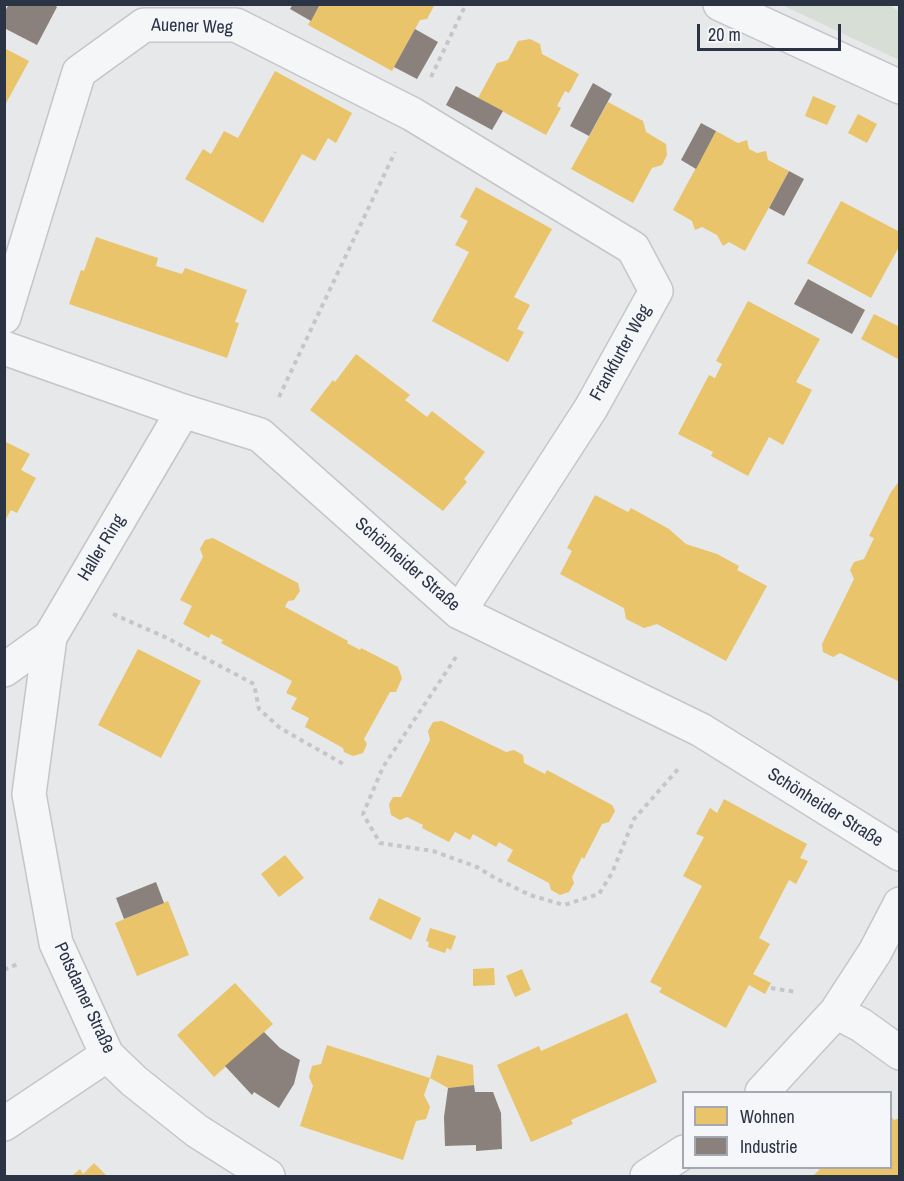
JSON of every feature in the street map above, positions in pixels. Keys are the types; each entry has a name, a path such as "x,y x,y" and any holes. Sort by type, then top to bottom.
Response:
{"street":[{"path":"720,4 900,87"},
{"name":"Auener Weg","path":"4,317 79,72 144,25 236,25 412,114"},
{"name":"Frankfurter Weg","path":"412,114 633,248 656,291 471,618"},
{"name":"Schönheider Straße","path":"4,348 183,411 260,435 471,618 701,730 900,854"},
{"name":"Haller Ring","path":"4,670 50,638 183,411"},
{"name":"Potsdamer Straße","path":"50,638 29,794 56,943 107,1054 134,1081 197,1131 268,1176"},
{"path":"4,768 29,794"},
{"path":"763,1091 836,1012 874,952 900,904"},
{"path":"836,1012 861,1025 900,1053"},
{"path":"4,1124 107,1054"},
{"path":"647,1176 682,1153"}],"path":[{"path":"260,435 466,4"},
{"path":"74,596 167,638 254,684 258,708 280,729 345,765"},
{"path":"471,618 452,663 383,767 363,814 380,843 433,851 477,867 530,896 564,906 581,901 598,894 612,873 634,819 687,760 701,730"}],"shaded area":[{"path":"782,5 890,5 899,12 899,60"}],"building: Wohnen":[{"path":"320,4 434,4 434,6 427,19 420,20 392,71 308,25"},
{"path":"530,39 540,44 542,54 579,74 569,93 565,91 557,106 561,108 546,135 478,98 497,63 508,60 518,41"},
{"path":"4,48 29,61 4,107"},
{"path":"275,71 352,113 336,143 328,138 315,161 302,154 263,223 185,179 203,149 211,154 224,131 238,138"},
{"path":"813,96 836,106 827,125 805,116"},
{"path":"608,102 643,121 646,132 666,144 667,155 662,165 652,168 633,203 571,169"},
{"path":"858,114 877,124 867,143 848,133"},
{"path":"716,131 738,143 747,140 749,149 757,153 766,151 768,160 789,171 745,251 729,242 723,246 717,235 702,227 695,230 692,221 673,210"},
{"path":"476,187 552,229 514,297 530,305 517,329 524,332 508,362 432,321 469,252 455,245 468,221 460,217"},
{"path":"841,201 900,232 900,245 871,298 807,263"},
{"path":"96,237 158,258 156,266 182,274 185,268 247,290 235,322 239,323 227,358 69,304"},
{"path":"748,301 820,339 796,382 812,390 783,445 769,437 748,476 711,456 713,452 678,434 709,375 715,378 722,364 716,361"},
{"path":"874,314 900,327 900,360 861,339"},
{"path":"356,354 410,395 405,400 427,417 432,411 485,452 464,479 467,482 443,511 310,410"},
{"path":"4,441 30,454 21,470 36,478 17,513 11,510 4,522"},
{"path":"900,480 900,682 840,653 833,657 823,652 822,644 854,579 850,570 854,562 864,559 874,538 869,536 891,492"},
{"path":"595,495 628,512 631,508 669,529 686,544 717,554 739,566 737,570 767,586 726,661 657,624 644,628 626,619 624,608 560,574 572,551 567,548"},
{"path":"213,538 298,583 300,591 294,600 288,601 285,607 348,641 347,643 360,650 361,648 398,667 402,678 396,692 390,692 364,739 367,744 363,753 353,756 344,752 343,748 305,727 309,718 291,709 297,698 286,693 292,681 221,643 223,640 211,634 209,638 183,624 192,606 180,600 203,557 200,549 205,540"},
{"path":"138,649 201,681 161,758 98,725"},
{"path":"442,721 506,752 514,750 523,755 524,763 545,774 547,770 612,805 615,811 609,822 602,824 584,859 582,857 572,877 574,883 569,892 560,895 551,890 549,883 507,861 513,850 499,842 496,847 473,834 470,840 455,832 449,842 407,817 400,820 391,815 389,804 393,797 401,797 430,740 428,731 433,722"},
{"path":"724,799 807,844 800,858 808,861 796,884 789,880 759,938 770,944 753,974 771,983 765,994 749,985 726,1028 659,992 662,988 650,982 702,886 683,876 704,837 696,834 710,808 717,813"},
{"path":"285,855 304,878 279,897 261,874"},
{"path":"379,898 421,918 411,940 369,919"},
{"path":"168,901 189,955 137,976 115,923"},
{"path":"430,928 456,936 451,950 447,948 445,953 428,947 429,942 426,941"},
{"path":"494,968 495,985 473,986 473,969"},
{"path":"522,969 531,990 515,997 506,976"},
{"path":"235,983 273,1024 214,1077 177,1035"},
{"path":"627,1013 657,1082 571,1120 573,1124 531,1142 497,1065 539,1046 541,1051"},
{"path":"327,1045 430,1078 424,1095 430,1107 426,1119 416,1121 403,1160 300,1126 313,1086 309,1077 312,1066 321,1064"},
{"path":"437,1055 473,1065 474,1085 448,1088 430,1078"},
{"path":"892,1117 894,1120 900,1118 900,1176 813,1176 820,1169 892,1169"},
{"path":"94,1163 107,1176 72,1176 80,1169 83,1174"}],"building: Industrie":[{"path":"9,4 53,4 57,7 37,45 4,28 4,13"},
{"path":"293,4 320,4 311,21 290,9"},
{"path":"415,29 438,42 417,79 394,67"},
{"path":"593,83 612,94 589,136 570,126"},
{"path":"456,86 503,111 492,130 446,105"},
{"path":"701,123 716,131 696,169 681,160"},
{"path":"789,171 804,179 784,216 769,208"},
{"path":"808,279 865,310 852,334 794,304"},
{"path":"156,882 164,903 124,919 116,898"},
{"path":"264,1032 280,1048 300,1060 294,1084 279,1108 254,1092 252,1095 225,1066"},
{"path":"474,1085 475,1092 493,1092 501,1113 502,1149 476,1151 476,1145 445,1146 444,1117 448,1088"}]}
